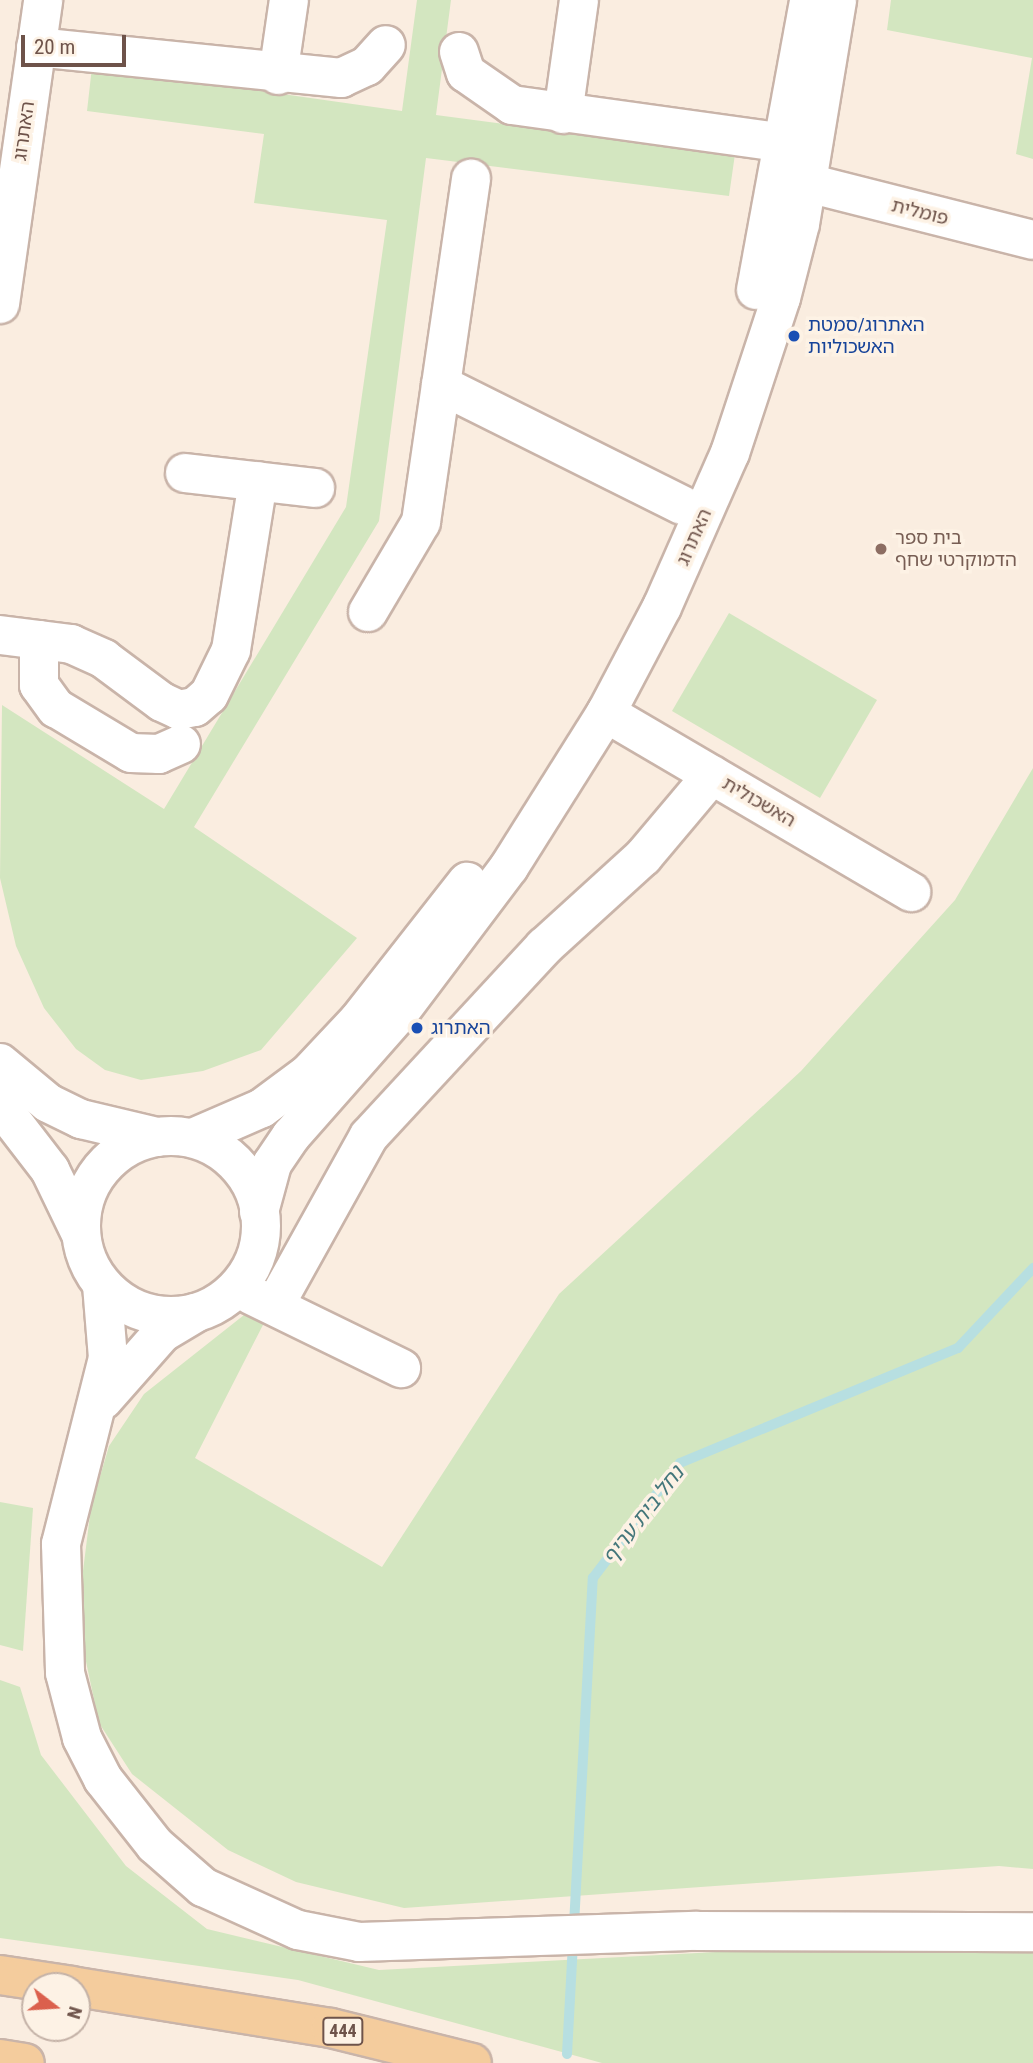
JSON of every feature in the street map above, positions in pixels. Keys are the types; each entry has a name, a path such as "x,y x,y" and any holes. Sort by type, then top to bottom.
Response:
{"main road":[{"name":"444","path":"0,1975 21,1978"},
{"name":"444","path":"91,1989 331,2028 472,2063"},
{"path":"0,2060 25,2063"}],"street":[{"name":"האתרוג","path":"0,304 22,0"},
{"name":"האתרוג","path":"0,162 16,65 43,0"},
{"path":"278,75 289,0"},
{"path":"563,114 579,0"},
{"name":"האתרוג","path":"175,1137 262,1108 308,1074 431,930 580,705 682,505 737,356 787,143 809,0"},
{"name":"האתרוג","path":"259,1212 272,1164 291,1136 451,949 606,713 730,453 781,299 807,183 837,0"},
{"path":"16,65 341,78 368,66 386,45"},
{"path":"460,52 466,73 486,92 512,105 787,143"},
{"path":"368,612 421,522 471,179"},
{"name":"פומלית","path":"807,183 1033,240"},
{"path":"441,385 682,505"},
{"path":"185,473 315,488"},
{"path":"0,635 87,650 162,702 178,710 195,707 209,695 231,650 258,481"},
{"path":"39,640 39,685 56,708 131,753 159,754 181,744"},
{"name":"האשכולית","path":"606,713 911,892"},
{"path":"276,1303 369,1136 544,947 643,857 712,775"},
{"path":"0,1063 48,1103 80,1119 175,1137 235,1162 259,1212 256,1256 232,1290 162,1333 99,1405"},
{"path":"0,1105 50,1170 82,1234 102,1285 108,1358 99,1405 71,1490 58,1583 65,1673 82,1738 103,1779 155,1845 203,1887 247,1910 298,1930 359,1942 467,1942 697,1931 1033,1932"},
{"path":"82,1234 81,1213 96,1175 124,1148 175,1137"},
{"path":"102,1285 155,1315 195,1312"},
{"path":"232,1290 276,1303 401,1368"}],"green space":[{"path":"417,0 451,0 436,115 735,154 729,196 426,158 379,521 194,827 357,938 261,1050 203,1071 141,1080 105,1070 76,1049 44,1008 16,946 0,878 2,705 164,809 346,507 387,220 254,203 264,134 87,111 92,67 402,111"},
{"path":"891,0 1033,0 1033,159 1016,154 1032,58 887,30"},
{"path":"729,613 877,700 820,798 672,711"},
{"path":"1033,768 1033,1869 999,1866 404,1908 296,1882 228,1850 132,1774 99,1723 77,1619 91,1507 109,1446 144,1394 244,1315 266,1319 195,1458 382,1567 559,1294 801,1071 955,900"},
{"path":"0,1502 33,1508 23,1651 0,1645"},
{"path":"0,1680 20,1687 41,1755 126,1866 207,1929 379,1970 1033,1935 1033,2063 602,2063 298,1980 0,1938"}],"waterway":[{"name":"נחל בית עריף","path":"567,2054 593,1578 680,1463 958,1348 1033,1268"}],"place":[{"name":"האתרוג/סמטת האשכוליות","path":"794,336"},
{"name":"בית ספר הדמוקרטי שחף","path":"881,549"},
{"name":"האתרוג","path":"417,1028"}]}
